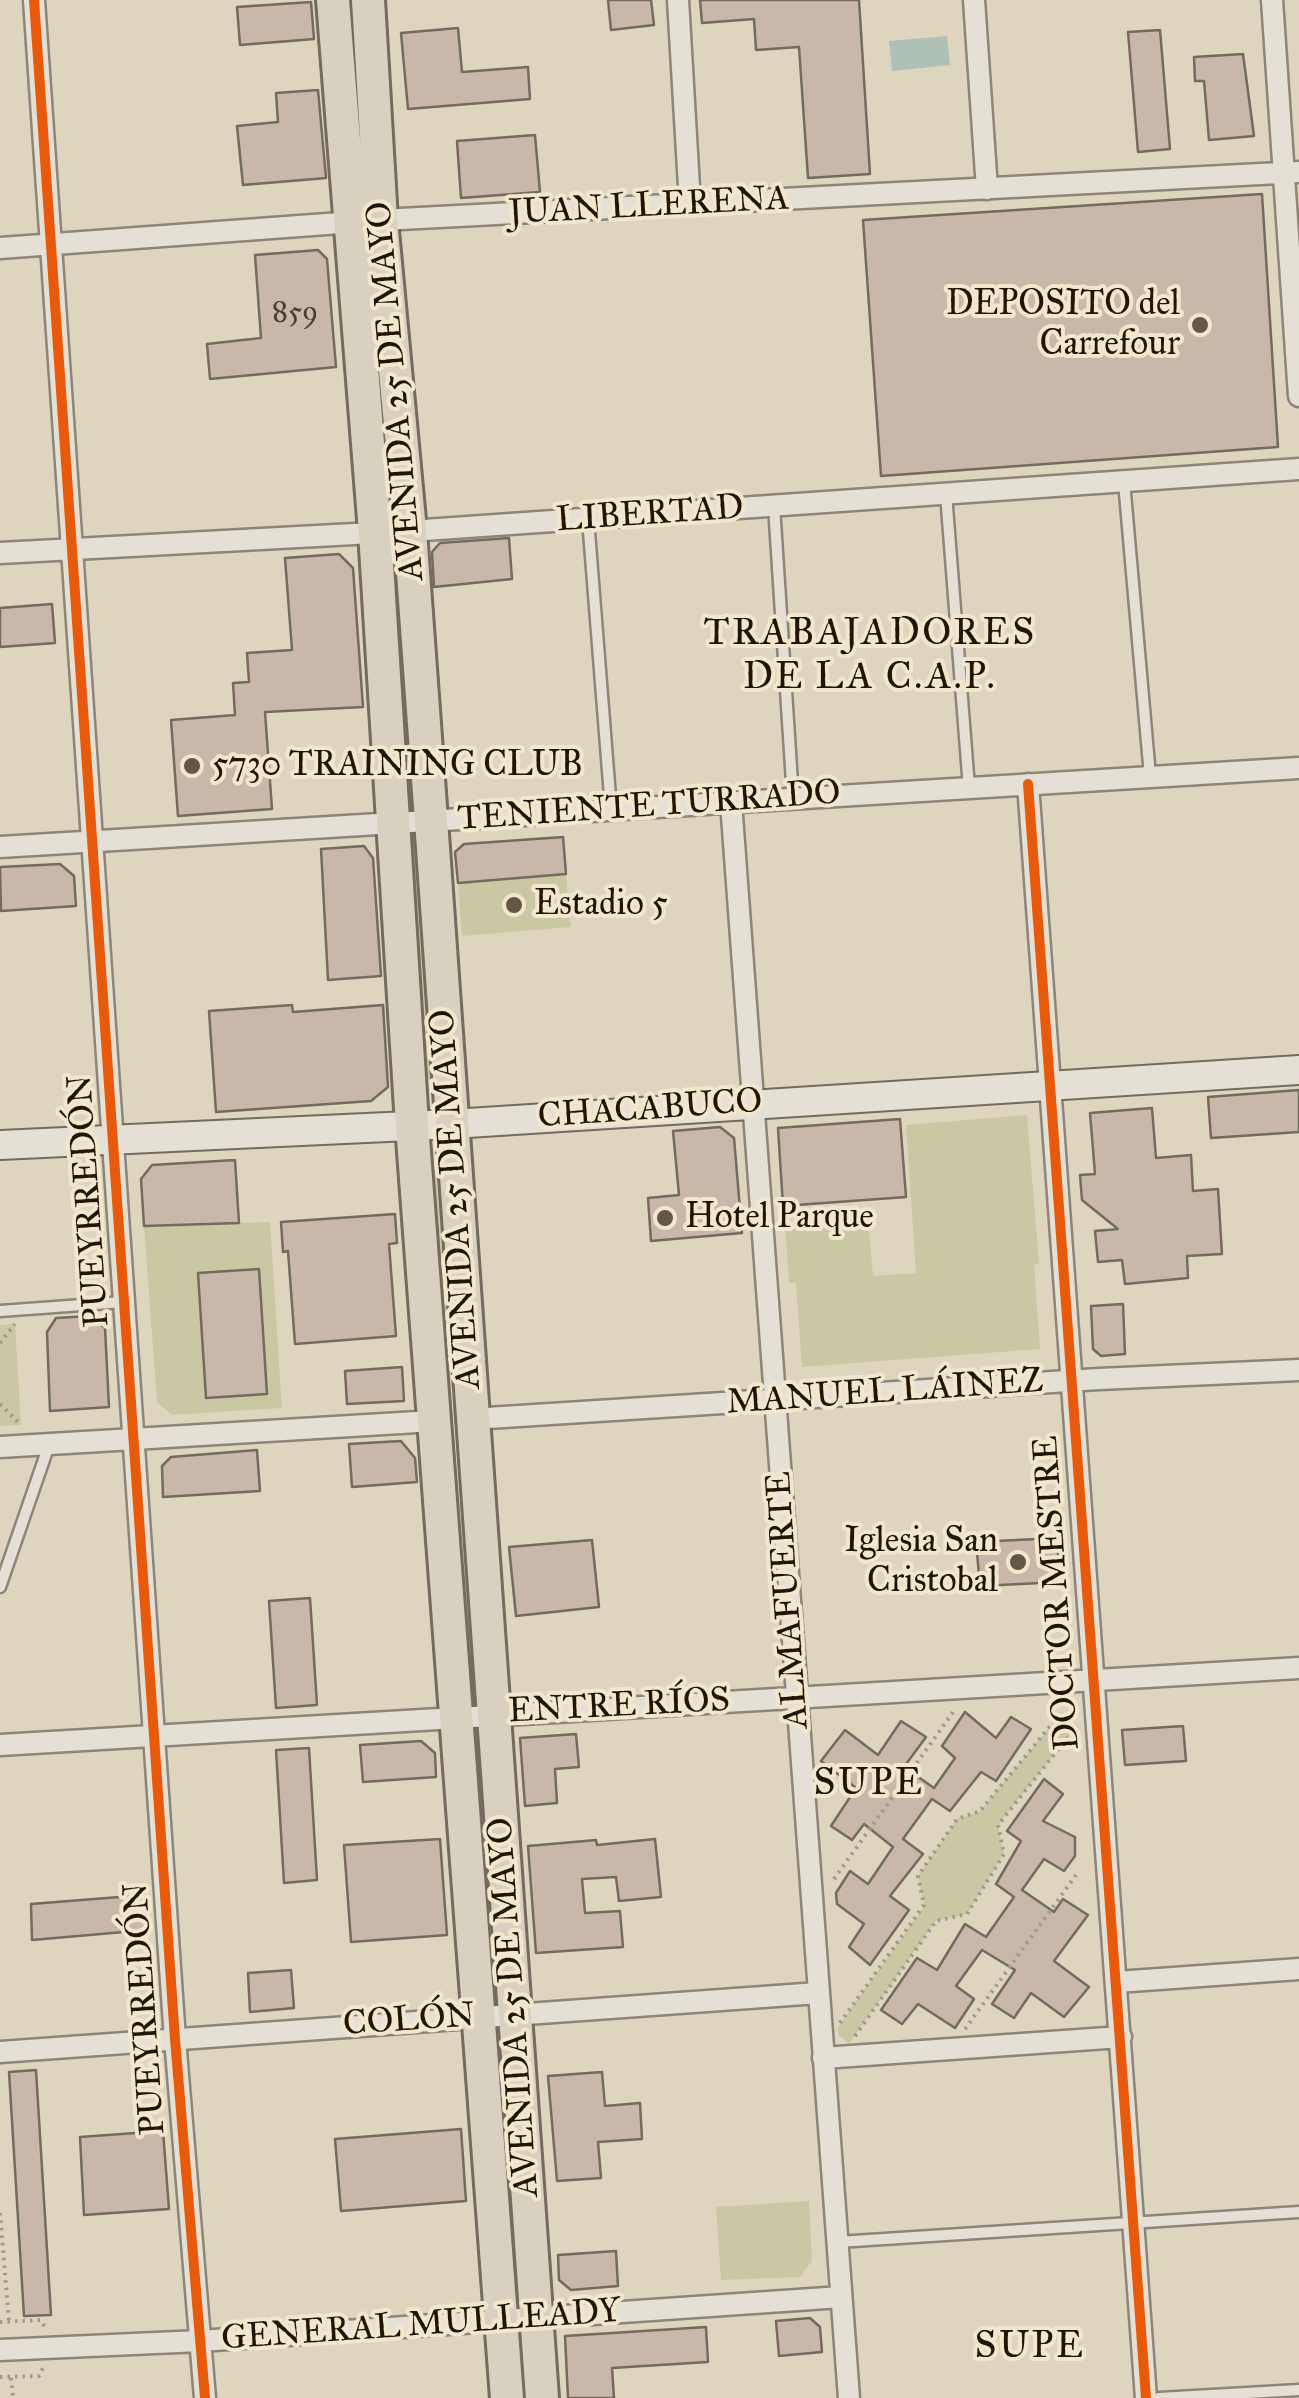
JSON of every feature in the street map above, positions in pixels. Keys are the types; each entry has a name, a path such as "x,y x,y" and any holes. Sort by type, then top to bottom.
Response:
{"main road":[{"name":"AVENIDA 25 DE MAYO","path":"333,0 410,532 542,2398"},
{"name":"AVENIDA 25 DE MAYO","path":"368,0 365,222 374,532 412,1125 506,2398"},
{"name":"CHACABUCO","path":"0,1145 452,1124 1299,1070"},
{"path":"434,1421 472,1419"}],"street":[{"name":"PUEYRREDÓN","path":"34,0 154,1737 204,2398"},
{"path":"678,0 690,204"},
{"path":"974,0 987,188"},
{"path":"1272,0 1291,172 1299,396"},
{"name":"JUAN LLERENA","path":"0,248 365,222 1291,172"},
{"name":"LIBERTAD","path":"0,553 410,532 1299,469"},
{"name":"TENIENTE TURRADO","path":"0,847 1299,768"},
{"name":"DOCTOR MESTRE","path":"1028,784 1146,2398"},
{"name":"ALMAFUERTE","path":"731,802 849,2398"},
{"name":"MANUEL LÁINEZ","path":"472,1419 1299,1370"},
{"path":"0,1447 434,1421"},
{"name":"ENTRE RÍOS","path":"0,1745 1299,1668"},
{"path":"1116,1982 1299,1968"},
{"name":"COLÓN","path":"0,2052 818,1993"},
{"path":"823,2058 1121,2037"},
{"name":"GENERAL MULLEADY","path":"0,2350 200,2341 841,2297"}],"lane":[{"path":"1124,482 1150,776"},
{"path":"946,494 968,788"},
{"path":"774,506 793,798"},
{"path":"588,519 611,810"},
{"path":"0,1311 124,1302"},
{"path":"0,1588 49,1445"},
{"path":"837,2242 1299,2212"},
{"path":"1158,2398 1299,2390"}],"path":[{"path":"0,1343 16,1324"},
{"path":"0,1404 21,1425"},
{"path":"834,1879 957,1708"},
{"path":"838,2027 924,1905 918,1876 957,1820 980,1811 1062,1712"},
{"path":"849,2044 936,1920 966,1914 1004,1854 998,1825 1077,1726"},
{"path":"960,2037 1076,1875"},
{"path":"0,2212 9,2322"},
{"path":"0,2322 40,2320 46,2330 59,2329"},
{"path":"0,2376 40,2376 44,2365"},
{"path":"11,2378 13,2398"}],"shaded area":[{"path":"947,36 950,65 892,71 889,41"},
{"path":"417,866 432,1079 426,1080 411,867"},
{"name":"Estadio 5","path":"566,875 571,927 462,936 458,883"},
{"path":"1027,1115 1039,1264 1034,1265 1040,1349 802,1367 796,1283 789,1283 785,1225 868,1219 873,1276 916,1273 906,1125"},
{"path":"431,1162 437,1162 451,1375 446,1375"},
{"path":"270,1222 282,1408 172,1415 157,1402 144,1226"},
{"path":"15,1324 21,1425 0,1426 0,1325"},
{"path":"1062,1712 1077,1726 998,1825 1004,1854 967,1914 936,1921 849,2044 838,2034 838,2027 924,1906 918,1876 957,1819 980,1811"},
{"path":"809,2201 812,2261 800,2277 721,2280 716,2207"}],"building":[{"path":"608,0 651,0 654,25 611,30"},
{"path":"700,0 859,0 870,174 808,178 799,47 756,50 754,19 702,23"},
{"path":"311,2 314,39 240,45 237,7"},
{"path":"458,28 462,72 528,67 530,99 408,109 401,33"},
{"path":"1160,30 1170,149 1138,152 1128,32"},
{"path":"1243,54 1254,136 1209,140 1204,81 1195,81 1194,57"},
{"path":"318,90 326,178 243,185 237,126 278,122 276,93"},
{"path":"535,135 540,192 461,198 457,141"},
{"path":"1262,194 1278,447 881,476 863,220"},
{"path":"318,250 327,259 336,367 210,379 207,344 261,338 255,255"},
{"path":"509,538 512,579 434,587 432,552 440,543"},
{"path":"339,554 353,568 363,707 265,712 272,809 178,816 171,720 235,715 233,683 249,682 247,653 292,650 285,558"},
{"path":"52,604 55,643 0,647 0,608"},
{"path":"563,837 566,874 458,883 455,852 464,844"},
{"path":"364,846 373,858 381,976 328,980 321,849"},
{"path":"60,864 74,876 76,906 1,911 0,867"},
{"path":"292,1005 293,1012 383,1005 388,1087 371,1101 216,1112 209,1011"},
{"path":"1299,1090 1299,1132 1211,1138 1208,1097"},
{"path":"1152,1108 1156,1158 1191,1155 1193,1191 1218,1189 1222,1254 1187,1256 1188,1278 1125,1284 1122,1260 1098,1262 1095,1231 1118,1229 1082,1200 1080,1175 1095,1174 1090,1113"},
{"path":"900,1119 906,1197 783,1206 778,1128"},
{"path":"720,1127 734,1138 742,1233 651,1241 648,1198 679,1195 673,1131"},
{"path":"235,1160 239,1223 144,1226 141,1179 152,1165"},
{"path":"395,1214 397,1243 389,1244 396,1336 295,1344 288,1251 283,1252 281,1222"},
{"path":"259,1269 267,1394 206,1398 198,1273"},
{"path":"1123,1304 1125,1354 1101,1356 1093,1349 1091,1306"},
{"path":"91,1316 105,1328 109,1407 50,1411 47,1332 56,1318"},
{"path":"402,1367 404,1401 347,1404 345,1371"},
{"path":"401,1441 415,1458 417,1482 352,1487 349,1444"},
{"path":"257,1450 260,1491 163,1497 162,1466 171,1457"},
{"name":"Iglesia San Cristobal","path":"1057,1538 1060,1582 980,1586 976,1542"},
{"path":"592,1540 599,1607 516,1616 509,1547"},
{"path":"310,1598 317,1705 276,1708 269,1601"},
{"path":"965,1712 996,1738 1011,1717 1031,1729 996,1781 981,1772 950,1811 932,1799 903,1839 923,1854 890,1896 909,1910 870,1965 849,1947 864,1924 837,1904 836,1893 850,1871 868,1884 893,1847 864,1824 852,1840 831,1826 856,1788 821,1761 845,1730 878,1755 901,1721 926,1737 904,1767 934,1788 955,1758 942,1746"},
{"path":"1183,1726 1186,1761 1125,1765 1122,1730"},
{"path":"576,1734 579,1767 555,1769 557,1803 525,1806 520,1738"},
{"path":"421,1741 435,1753 436,1777 363,1782 360,1745"},
{"path":"309,1748 317,1880 284,1883 276,1750"},
{"path":"1044,1779 1063,1794 1043,1821 1075,1837 1075,1856 1064,1871 1044,1859 1022,1890 1054,1912 1063,1899 1088,1915 1054,1961 1089,1987 1064,2017 1031,1993 1014,2018 992,2004 1015,1970 982,1950 956,1986 974,1999 955,2028 918,2004 902,2024 881,2010 917,1958 937,1970 965,1924 986,1937 1014,1897 996,1884 1021,1841 1007,1831"},
{"path":"440,1839 447,1935 351,1942 344,1845"},
{"path":"655,1839 661,1897 619,1901 616,1877 582,1879 585,1913 620,1911 623,1947 536,1953 528,1846"},
{"path":"145,1895 147,1930 32,1940 31,1904"},
{"path":"291,1970 294,2008 250,2012 248,1973"},
{"path":"36,2070 51,2315 24,2316 9,2072"},
{"path":"602,2072 605,2106 640,2103 642,2139 598,2142 601,2178 557,2181 548,2076"},
{"path":"461,2129 466,2201 341,2211 335,2139"},
{"path":"163,2131 169,2209 84,2215 80,2137"},
{"path":"616,2251 618,2286 571,2290 559,2280 558,2255"},
{"path":"810,2318 820,2327 822,2352 779,2356 776,2321"},
{"path":"706,2327 708,2362 612,2368 614,2398 568,2398 565,2336"}],"cycle path":[{"path":"34,0 175,2039 205,2398"},
{"path":"1028,784 1146,2398"}],"place":[{"name":"DEPOSITO del Carrefour","path":"1200,325"},
{"name":"5730 TRAINING CLUB","path":"192,766"},
{"name":"Estadio 5","path":"514,905"},
{"name":"Hotel Parque","path":"665,1218"},
{"name":"Iglesia San Cristobal","path":"1018,1562"}],"district":[{"name":"TRABAJADORES DE LA C.A.P.","path":"870,657"},
{"name":"SUPE","path":"869,1785"},
{"name":"SUPE","path":"1030,2348"}]}
